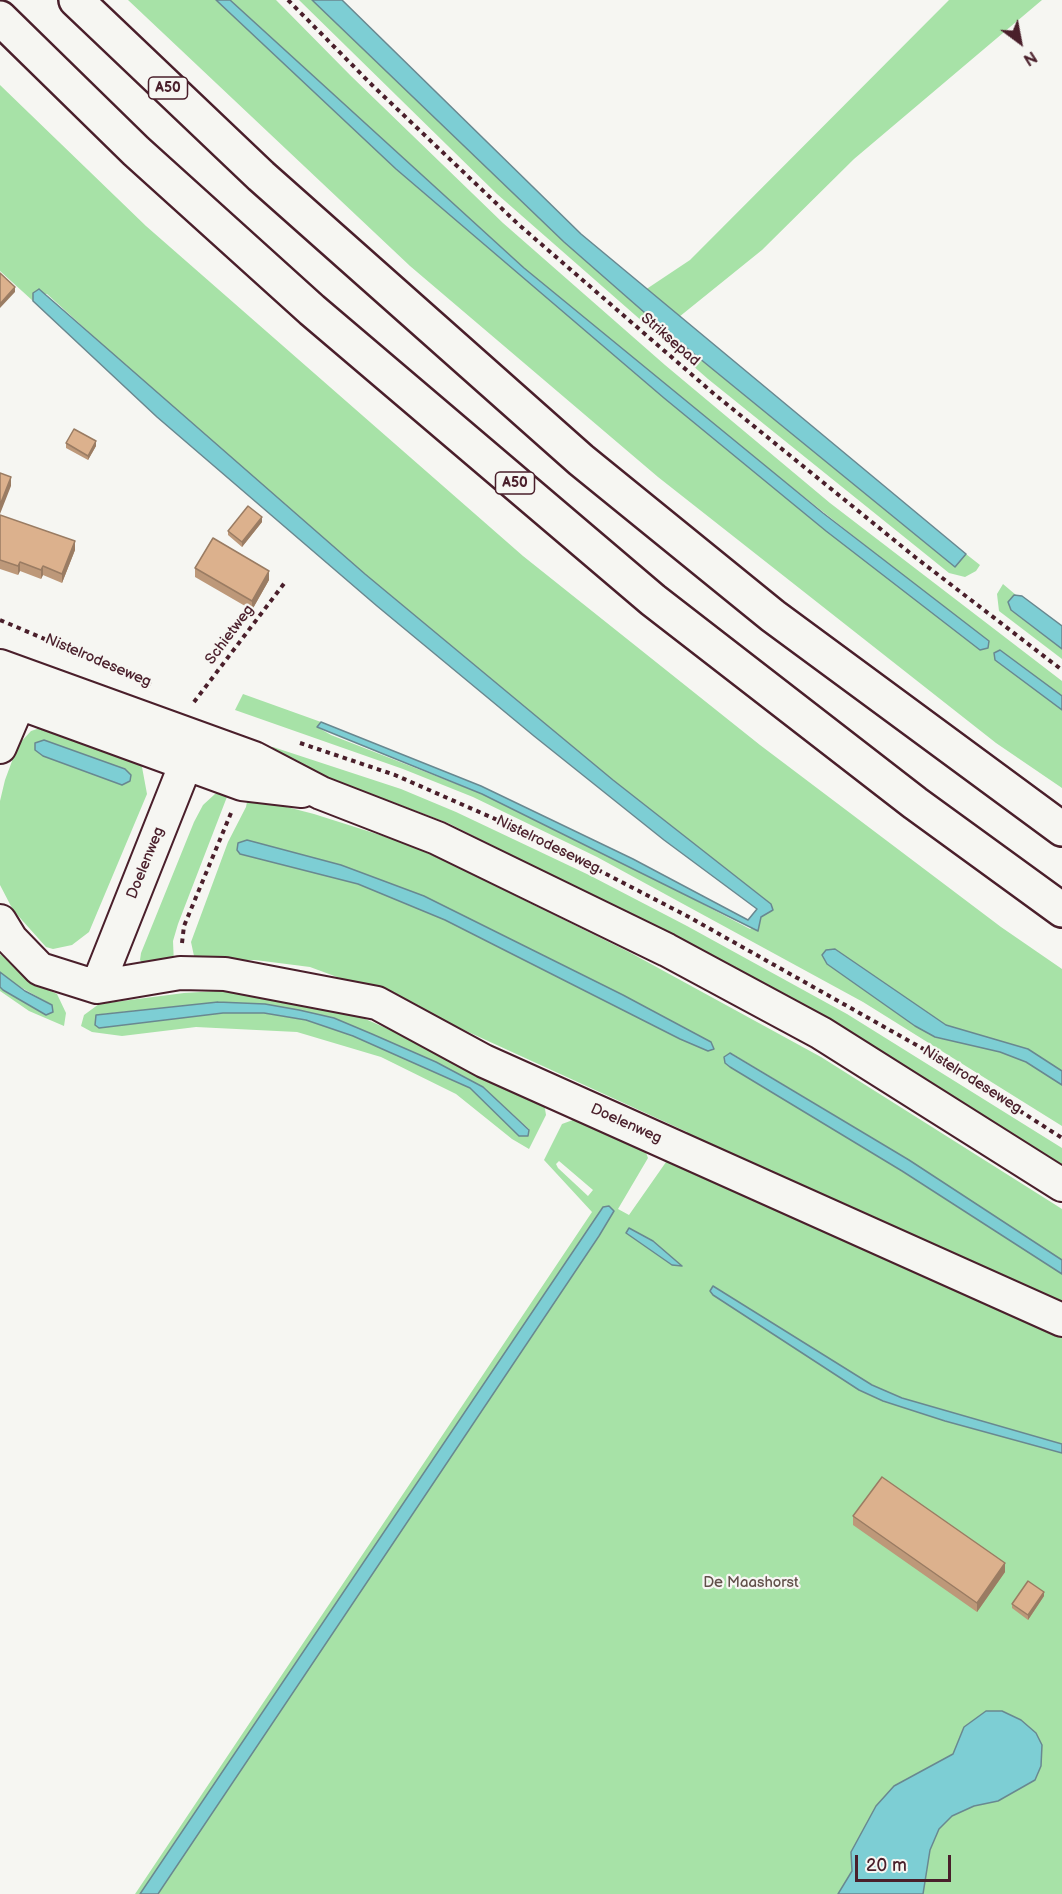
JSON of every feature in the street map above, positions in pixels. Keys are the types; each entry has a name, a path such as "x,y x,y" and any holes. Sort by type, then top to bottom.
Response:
{"highway":[{"name":"A50","path":"76,0 261,176 581,460 773,616 1062,829"},
{"name":"A50","path":"0,18 136,151 312,310 644,592 915,803 1062,910"}],"street":[{"path":"0,666 16,692 191,751 254,758 321,793 437,838 667,950 821,1033 1062,1185"},
{"path":"0,747 16,692"},
{"path":"191,751 242,784 321,793"},
{"name":"Doelenweg","path":"97,987 191,751"},
{"name":"Doelenweg","path":"0,921 11,939 40,969 97,987 180,973 225,974 377,1003 484,1061 1062,1320"}],"path":[{"name":"Striksepad","path":"288,0 372,85 518,224 713,393 915,557 1062,670"},
{"name":"Schietweg","path":"194,703 286,581"},
{"name":"Nistelrodeseweg","path":"0,620 161,688"},
{"path":"186,699 204,707"},
{"name":"Nistelrodeseweg","path":"296,742 395,776 527,833 689,917 927,1051 1062,1138"},
{"path":"180,973 184,926 242,784"}],"green space":[{"path":"128,0 216,0 396,169 664,398 826,531 990,644 683,401 524,268 230,0 276,0 503,223 665,365 830,503 1062,681 1062,696 1000,650 995,660 1062,710 1062,788 996,743 658,477 410,266"},
{"path":"299,0 312,0 564,242 661,327 955,567 966,554 980,565 976,571 965,577 949,573 708,379 497,194"},
{"path":"949,0 1042,0 854,159 762,250 679,317 645,290 690,260"},
{"path":"0,85 146,226 523,556 760,745 1001,927 1062,969 1062,1071 1028,1049 946,1025 835,949 935,1037 1000,1052 1026,1062 1062,1085 1062,1126 863,1002 597,857 473,797 403,769 235,710 243,694 321,722 317,727 331,735 482,794 592,846 750,929 761,917 773,910 771,904 613,780 365,574 199,432 47,294 33,293 33,301 0,271"},
{"path":"1003,584 1016,595 1011,610 1062,649 1062,659 999,611 997,594"},
{"path":"46,726 132,755 142,767 147,794 89,932 72,945 53,949 46,947 13,910 0,885 0,801 5,780 18,745 31,731"},
{"path":"273,747 401,789 456,812 589,875 687,926 847,1014 1062,1148 1062,1168 984,1116 728,964 448,823 263,753 265,748"},
{"path":"230,789 178,924 173,941 174,965 146,969 140,960 141,953 194,822 203,805 215,794"},
{"name":"De Maashorst","path":"248,797 314,814 402,842 445,861 629,952 821,1057 1062,1209 1062,1260 909,1160 731,1053 725,1058 1062,1274 1062,1894 158,1894 462,1438 603,1207 140,1894 135,1894 592,1212 544,1160 562,1124 581,1117 642,1142 648,1158 618,1209 629,1215 687,1132 394,998 310,967 255,960 202,961 194,956 191,942 228,842 246,807","holes":["247,840 341,865 424,896 623,995 711,1042 714,1049 708,1051 680,1039 445,920 358,884 240,854","559,1161 593,1190 588,1196 558,1168 556,1164"]},
{"path":"0,954 38,985 57,994 66,1013 64,1026 29,1011 0,991 0,987 46,1015 52,1005 8,980 0,972"},
{"path":"234,990 338,1007 543,1097 546,1115 529,1149 512,1139 456,1094 381,1057 297,1032 196,1027 122,1036 92,1032 81,1026 84,1015 99,1004 184,993","holes":["218,1002 265,1004 334,1018 436,1062 483,1087 529,1129 528,1136 519,1136 470,1088 353,1036 306,1020 264,1013 223,1013 99,1028 103,1014"]}],"water":[{"path":"216,0 230,0 524,268 823,513 989,641 988,648 980,650 826,531 664,398 396,169"},
{"path":"312,0 342,0 581,234 966,554 955,567 661,327 564,242"},
{"path":"39,289 365,574 613,780 771,904 773,910 761,917 758,931 482,794 317,727 321,722 481,786 633,859 748,920 757,909 664,840 534,736 377,606 157,417 33,301 33,293"},
{"path":"1014,595 1022,596 1062,626 1062,649 1011,610 1008,602"},
{"path":"1000,650 1062,696 1062,710 995,660 994,653"},
{"path":"44,740 125,769 131,775 130,781 122,785 43,756 35,750 35,743"},
{"path":"247,840 341,865 424,896 623,995 711,1042 714,1049 708,1051 680,1039 445,920 358,884 240,854 237,850 238,843"},
{"path":"835,949 946,1025 1028,1049 1062,1071 1062,1085 1026,1062 1000,1052 935,1037 915,1026 827,964 822,955 826,950"},
{"path":"0,972 25,991 52,1005 53,1012 46,1015 3,990 0,987"},
{"path":"218,1002 265,1004 299,1010 334,1018 372,1034 436,1062 483,1087 529,1130 528,1136 519,1136 470,1088 353,1036 306,1020 264,1013 223,1013 99,1028 95,1025 96,1015"},
{"path":"730,1053 909,1160 1062,1260 1062,1274 902,1171 730,1067 725,1063 724,1057"},
{"path":"609,1206 614,1211 599,1236 158,1894 140,1894 603,1207"},
{"path":"629,1228 653,1241 682,1266 672,1265 626,1233"},
{"path":"713,1286 872,1385 902,1398 1062,1444 1062,1453 945,1421 883,1401 859,1390 713,1295 710,1291"},
{"path":"986,1711 1002,1711 1021,1720 1036,1733 1042,1745 1041,1766 1035,1780 998,1801 974,1806 952,1816 939,1829 930,1850 923,1894 838,1894 852,1871 851,1852 876,1806 894,1786 953,1754 964,1727"}],"building":[{"path":"0,273 15,287 0,304"},
{"path":"74,429 96,441 88,456 66,443"},
{"path":"0,473 11,477 0,505"},
{"path":"248,506 262,517 242,542 228,531"},
{"path":"0,515 75,541 62,574 43,566 41,570 20,562 18,566 0,560"},
{"path":"213,538 269,571 252,601 195,568"},
{"path":"882,1477 1005,1563 977,1603 853,1516"},
{"path":"1028,1581 1044,1592 1028,1615 1012,1604"}]}
